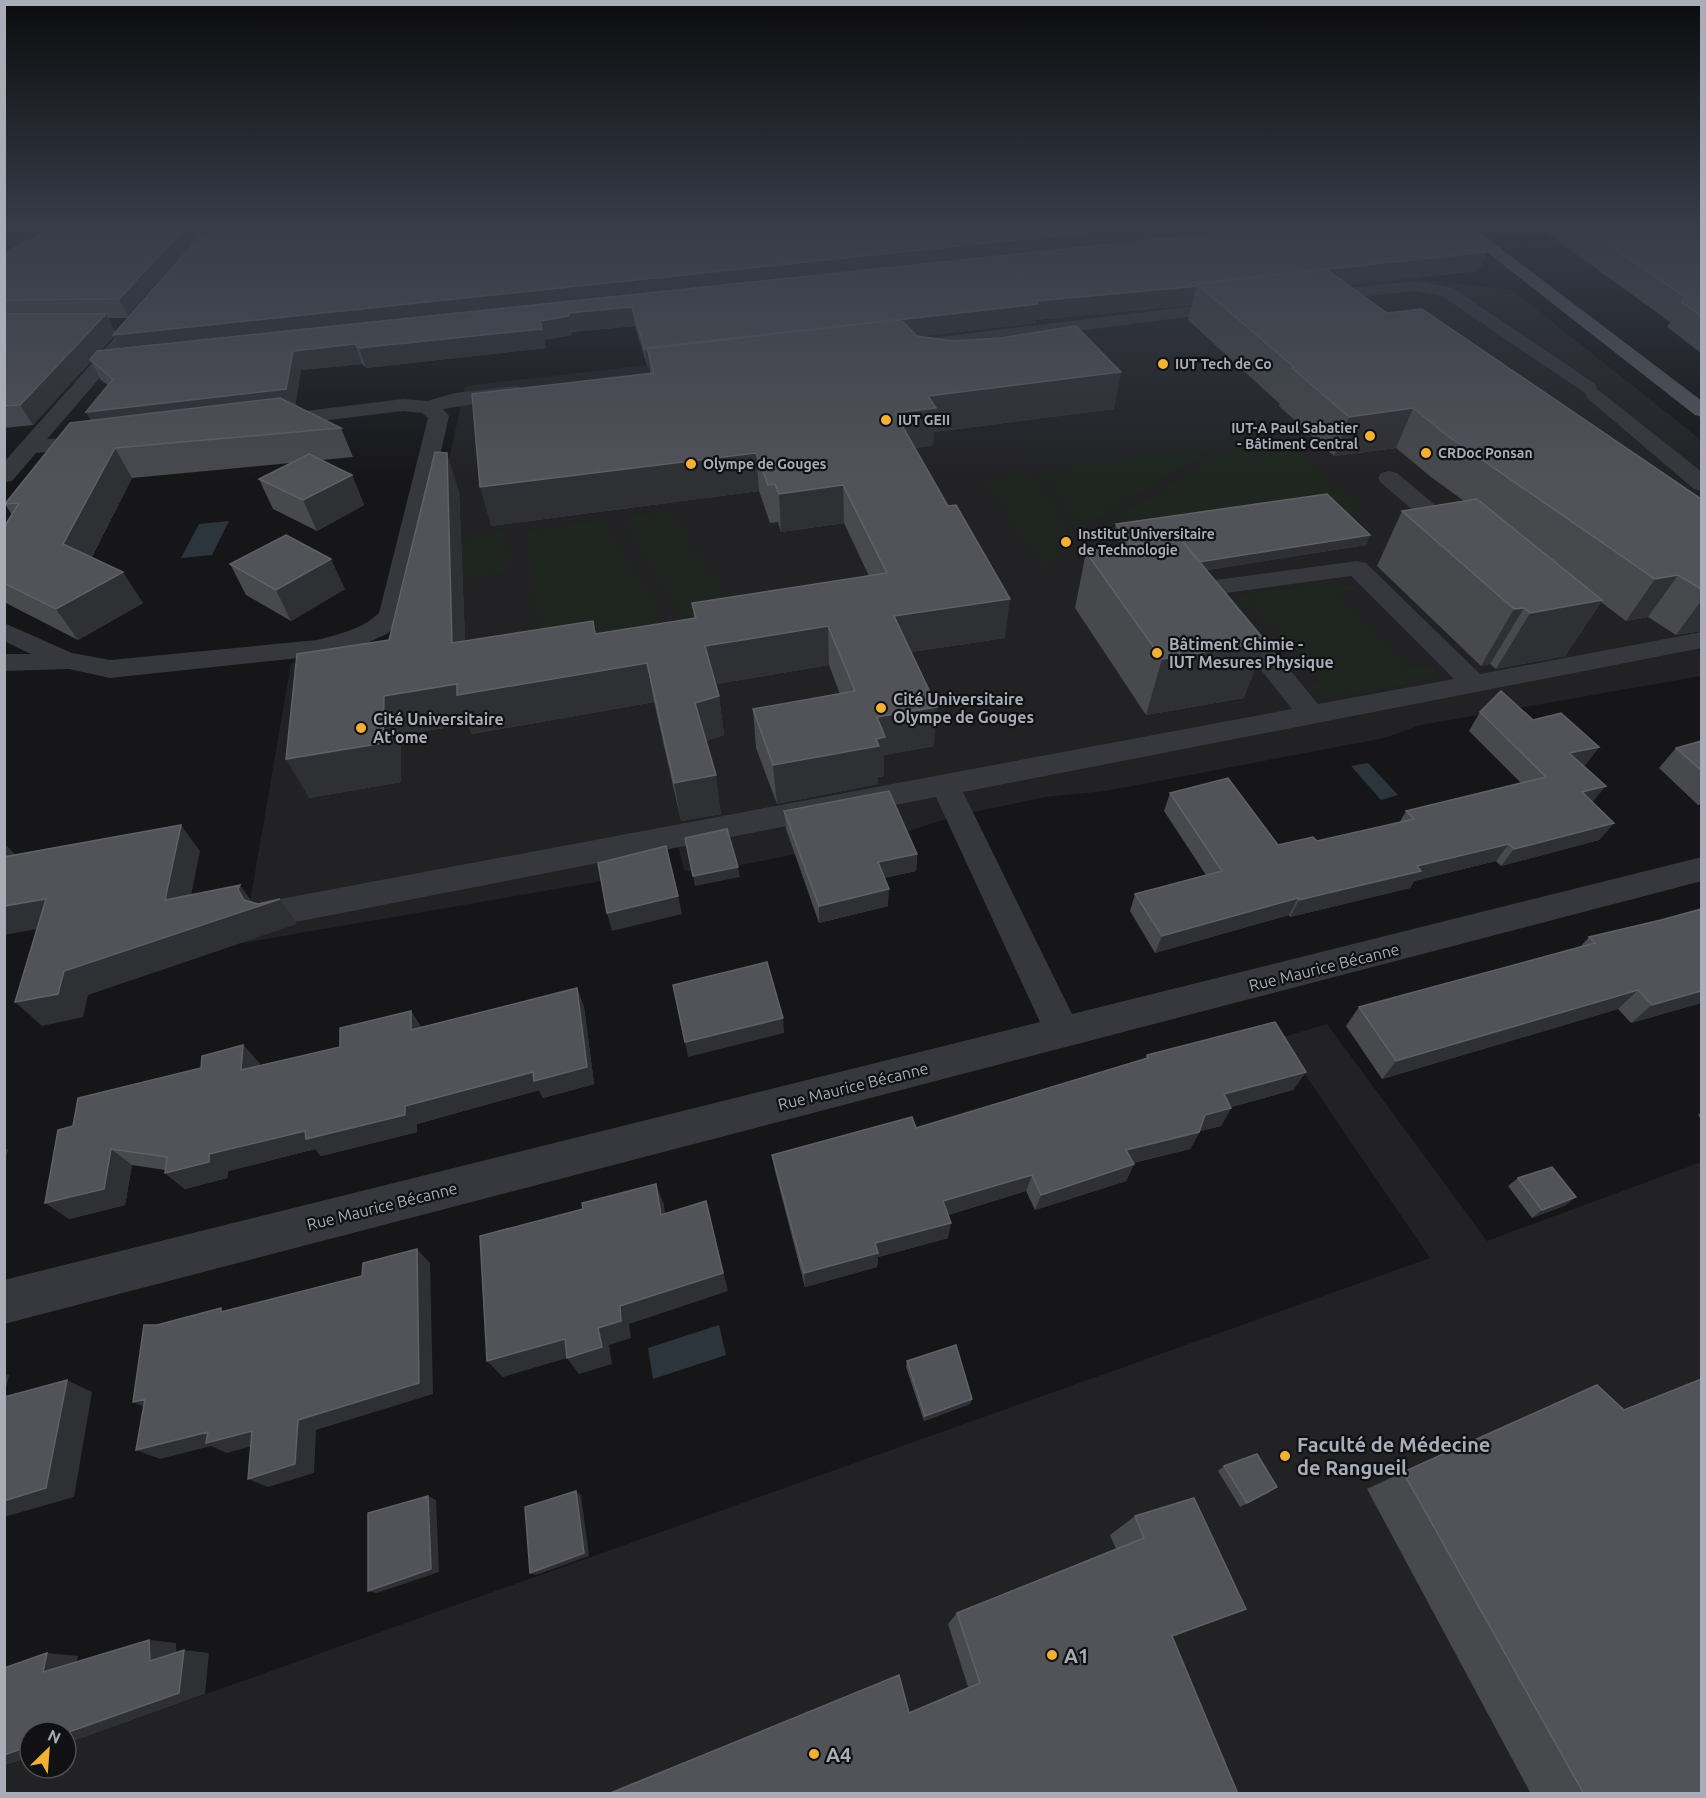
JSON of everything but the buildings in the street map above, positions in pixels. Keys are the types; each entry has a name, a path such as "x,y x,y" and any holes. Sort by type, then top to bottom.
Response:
{"main road":[{"path":"1573,312 1701,411"}],"street":[{"path":"4,476 148,312"},
{"path":"920,363 899,348 1191,312"},
{"path":"1476,312 1591,391 1701,484"},
{"path":"115,325 137,325"},
{"path":"1072,326 1086,342"},
{"path":"102,364 123,362"},
{"path":"1562,393 1559,384 1570,383 1591,391"},
{"path":"253,423 403,405 428,407 455,399 536,389"},
{"path":"4,679 317,648 353,639 378,628 390,615 439,416 428,407"},
{"path":"30,447 72,453 114,440"},
{"path":"1389,478 1478,553"},
{"path":"1311,714 1208,588 1357,568 1474,683"},
{"path":"4,631 69,661"},
{"path":"1575,636 1602,659"},
{"path":"275,913 944,783 1701,640"},
{"path":"4,663 69,661 110,669"},
{"path":"944,783 1063,1033"},
{"name":"Rue Maurice Bécanne","path":"4,1302 1701,869"}],"shaded area":[{"name":"Institut Universitaire de Technologie","path":"1113,312 1540,312 1701,440 1701,676 1421,725 1384,738 1106,791 1046,797 959,815 899,834 700,873 684,870 677,841 597,882 243,943 291,663 409,644 465,386"},
{"path":"1285,438 1363,510 1344,515 1116,530 1101,527 1239,443"},
{"path":"1220,445 1081,528 1040,471"},
{"path":"1028,472 1069,529 1046,570 985,479"},
{"path":"669,511 733,603 684,623 629,526 627,517"},
{"path":"605,519 607,528 663,620 664,626 540,646 526,531"},
{"path":"229,521 212,555 181,558 199,524"},
{"path":"505,532 509,572 463,579 461,538"},
{"path":"1331,580 1359,589 1336,593 1409,669 1433,665 1435,674 1428,680 1327,699 1298,689 1323,683 1254,606 1232,609 1234,599 1244,595"},
{"path":"1368,763 1398,795 1381,800 1351,766"},
{"name":"Faculté de Médecine de Rangueil","path":"1327,1024 1487,1241 1701,1162 1701,1793 5,1794 5,1766 18,1761 18,1780 78,1780 78,1740 1430,1258 1280,1038"},
{"path":"719,1325 726,1355 653,1379 648,1348"}],"place":[{"name":"IUT Tech de Co","path":"1163,364"},
{"name":"IUT GEII","path":"886,420"},
{"name":"IUT-A Paul Sabatier - Bâtiment Central","path":"1370,436"},
{"name":"CRDoc Ponsan","path":"1426,453"},
{"name":"Olympe de Gouges","path":"691,464"},
{"name":"Institut Universitaire de Technologie","path":"1066,542"},
{"name":"Bâtiment Chimie - IUT Mesures Physique","path":"1157,653"},
{"name":"Cité Universitaire Olympe de Gouges","path":"881,708"},
{"name":"Cité Universitaire At'ome","path":"361,728"},
{"name":"Faculté de Médecine de Rangueil","path":"1285,1456"},
{"name":"A1","path":"1052,1655"},
{"name":"A4","path":"814,1754"}]}
